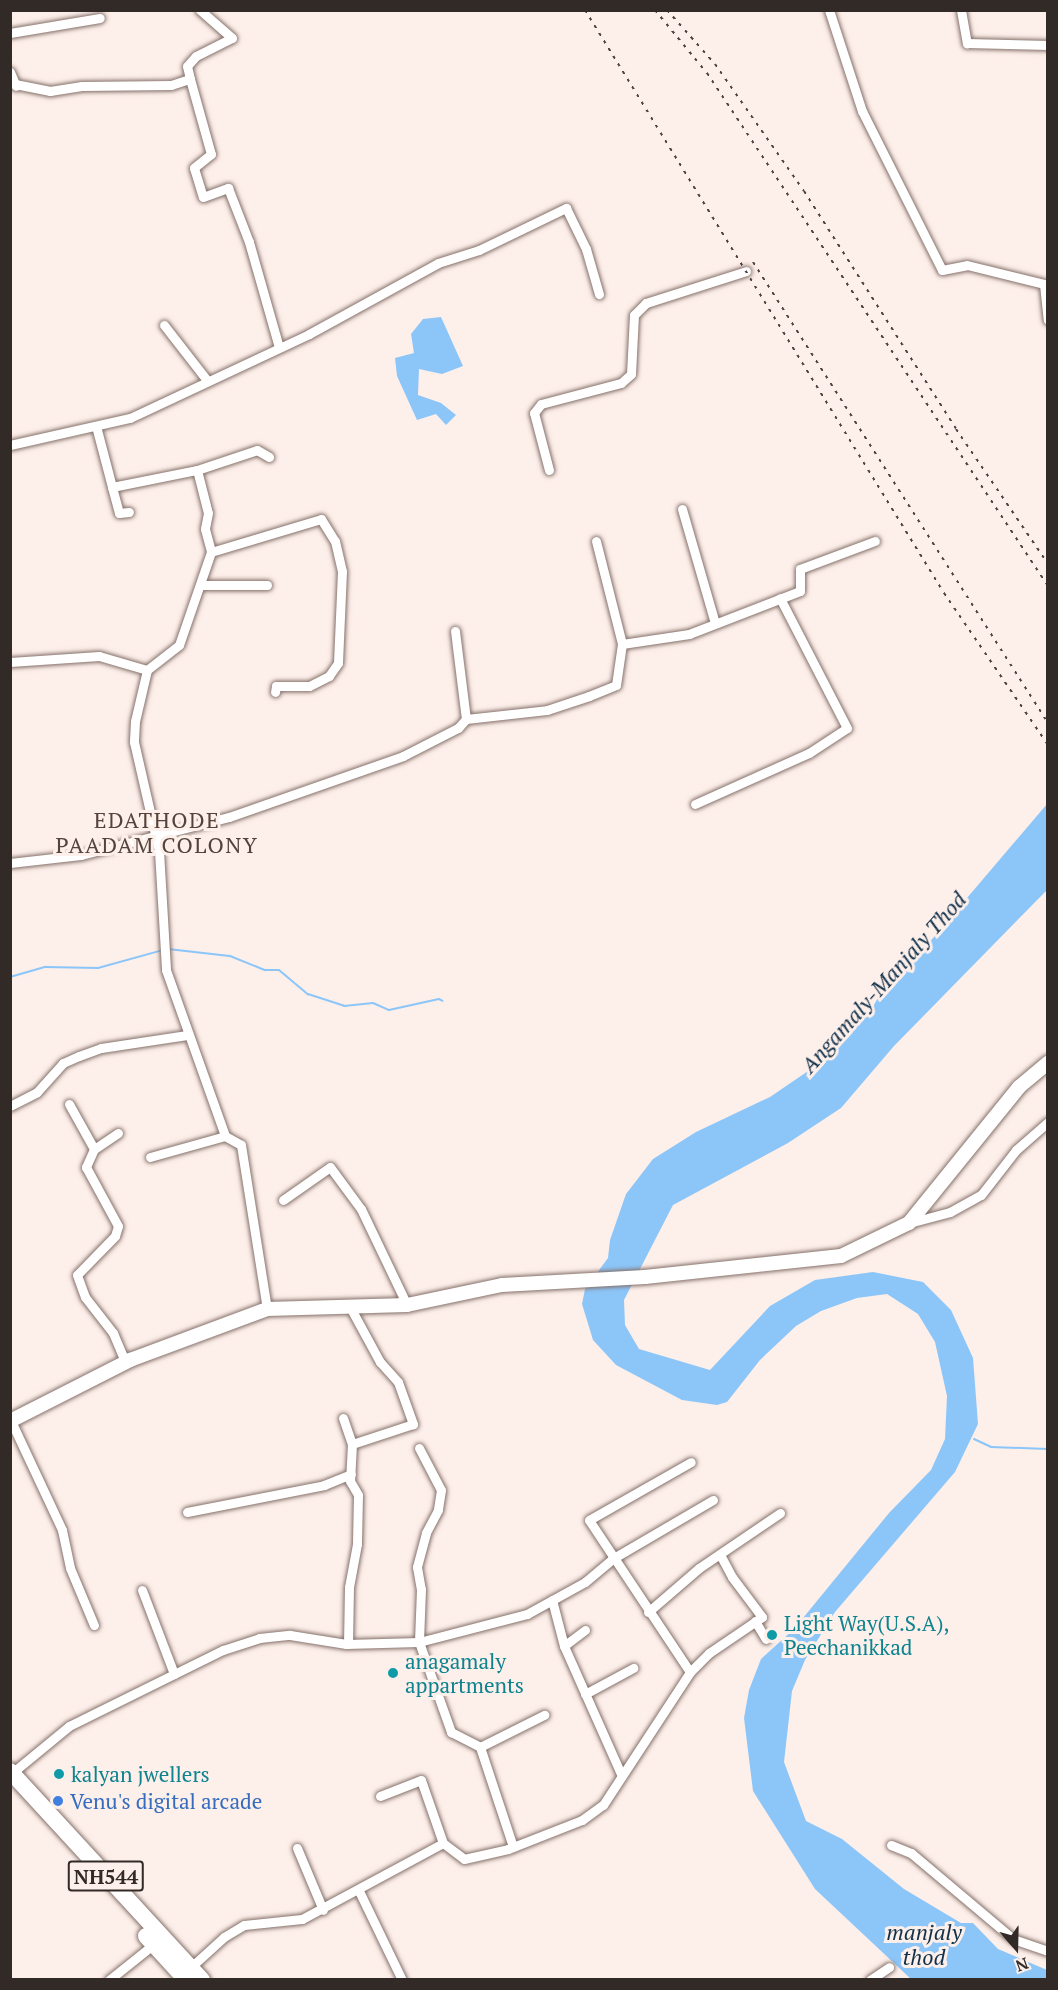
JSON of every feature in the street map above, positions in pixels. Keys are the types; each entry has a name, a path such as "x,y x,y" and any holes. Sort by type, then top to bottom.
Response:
{"highway":[{"name":"NH544","path":"11,1777 154,1944 193,1975"},
{"name":"NH544","path":"11,1777 193,1975"}],"main road":[{"path":"11,1421 126,1363 267,1309 407,1305 479,1288 645,1277 822,1260 841,1256 909,1223 1019,1087 1047,1063"}],"street":[{"path":"200,10 232,38 196,56 187,66 211,154 194,168 203,197 228,188 249,242 279,347"},
{"path":"829,10 862,111 942,270 967,265 1044,284 1047,320"},
{"path":"961,10 967,43 1047,45"},
{"path":"10,33 100,18"},
{"path":"10,72 13,85 50,91 82,86 134,88 171,85 190,79"},
{"path":"10,445 130,418 206,379 279,347 438,263 489,245 566,208 586,249 599,294"},
{"path":"549,470 534,413 541,404 621,383 631,374 634,315 646,303 746,271"},
{"path":"165,325 206,379"},
{"path":"96,426 119,513 129,512"},
{"path":"112,487 197,470 257,450 269,457"},
{"path":"197,470 208,513 205,529 211,552 202,585 178,645 147,670 134,742 155,835 166,921 166,970 187,1035 225,1136 241,1145 267,1309"},
{"path":"682,509 715,623"},
{"path":"211,552 321,519 335,541 342,571 338,663 329,676 309,686 276,686 275,692"},
{"path":"10,864 81,855 229,817 379,765 430,743 466,719 547,710 616,685 622,644 596,541"},
{"path":"622,644 689,634 800,591 800,569 875,541"},
{"path":"202,585 267,585"},
{"path":"695,804 809,753 847,728 780,598"},
{"path":"455,631 466,719"},
{"path":"10,662 99,656 147,670"},
{"path":"10,1106 37,1092 63,1063 79,1056 101,1048 187,1035"},
{"path":"69,1104 94,1149"},
{"path":"909,1223 950,1212 981,1196 1016,1150 1047,1122"},
{"path":"118,1133 94,1149 86,1167 118,1226 115,1236 77,1275 85,1297 113,1333 126,1363"},
{"path":"150,1157 225,1136"},
{"path":"283,1200 330,1167 361,1209 407,1305"},
{"path":"351,1307 380,1362 398,1382 413,1424 352,1444"},
{"path":"343,1418 352,1444 351,1474 358,1495 348,1644"},
{"path":"11,1421 62,1530 70,1569 94,1625"},
{"path":"419,1448 441,1490 438,1510 426,1533 417,1567 421,1589 419,1642 451,1732 480,1747 513,1847"},
{"path":"690,1672 612,1559 590,1519 691,1462"},
{"path":"187,1512 324,1485 351,1474"},
{"path":"11,1777 63,1730 223,1650 259,1638 290,1635 348,1644 419,1642 477,1630 527,1614 585,1582 612,1559 713,1500"},
{"path":"648,1612 720,1554 780,1513"},
{"path":"380,1796 421,1780 442,1844 465,1859 513,1847 582,1820 603,1804 690,1672 709,1653 762,1617 732,1577 720,1554"},
{"path":"142,1590 174,1674"},
{"path":"552,1600 564,1646 622,1776"},
{"path":"755,1621 766,1639"},
{"path":"564,1646 585,1630"},
{"path":"585,1694 633,1668"},
{"path":"480,1747 544,1715"},
{"path":"193,1975 224,1937 244,1925 302,1920 442,1844"},
{"path":"891,1845 911,1853 1013,1939 1047,1951"},
{"path":"297,1848 323,1910"},
{"path":"359,1891 398,1979"},
{"path":"109,1980 154,1944"},
{"path":"870,1980 889,1967"}],"water":[{"path":"441,317 463,366 442,374 419,369 418,395 441,403 456,415 446,425 436,414 417,420 397,376 395,358 414,353 411,334 423,319"},
{"name":"manjaly thod","path":"1047,804 1047,890 894,1046 841,1108 788,1143 673,1205 624,1300 625,1325 639,1349 710,1370 770,1306 815,1280 873,1272 923,1282 951,1310 973,1358 978,1424 955,1472 835,1612 805,1660 792,1691 784,1762 806,1821 842,1839 904,1889 961,1923 973,1923 998,1949 1047,1970 1047,1979 912,1980 815,1889 753,1791 744,1718 749,1690 761,1659 794,1629 889,1513 931,1470 945,1439 947,1396 935,1342 918,1314 887,1294 857,1298 821,1311 796,1326 760,1360 727,1402 717,1405 682,1400 616,1365 593,1340 582,1304 585,1289 608,1258 610,1240 626,1194 653,1159 696,1132 770,1097 833,1054 871,1010 883,989 927,945"}],"waterway":[{"path":"168,949 230,956 265,970 279,970 308,994 344,1006 373,1003 389,1010 439,999 443,1001"},
{"path":"10,977 46,967 98,968 163,950"},
{"path":"974,1439 991,1447 1048,1449"}],"railway":[{"path":"585,10 944,593 1048,745"},
{"path":"655,10 707,73 1048,586"},
{"path":"667,10 715,64 804,191 956,429 1048,564"},
{"path":"753,262 1048,723"}],"place":[{"name":"Light Way(U.S.A), Peechanikkad","path":"772,1635"},
{"name":"anagamaly appartments","path":"393,1673"},
{"name":"kalyan jwellers","path":"59,1774"},
{"name":"Venu's digital arcade","path":"58,1801"}],"district":[{"name":"EDATHODE PAADAM COLONY","path":"157,832"}],"water label":[{"name":"Angamaly-Manjaly Thod","path":"883,982"}]}
